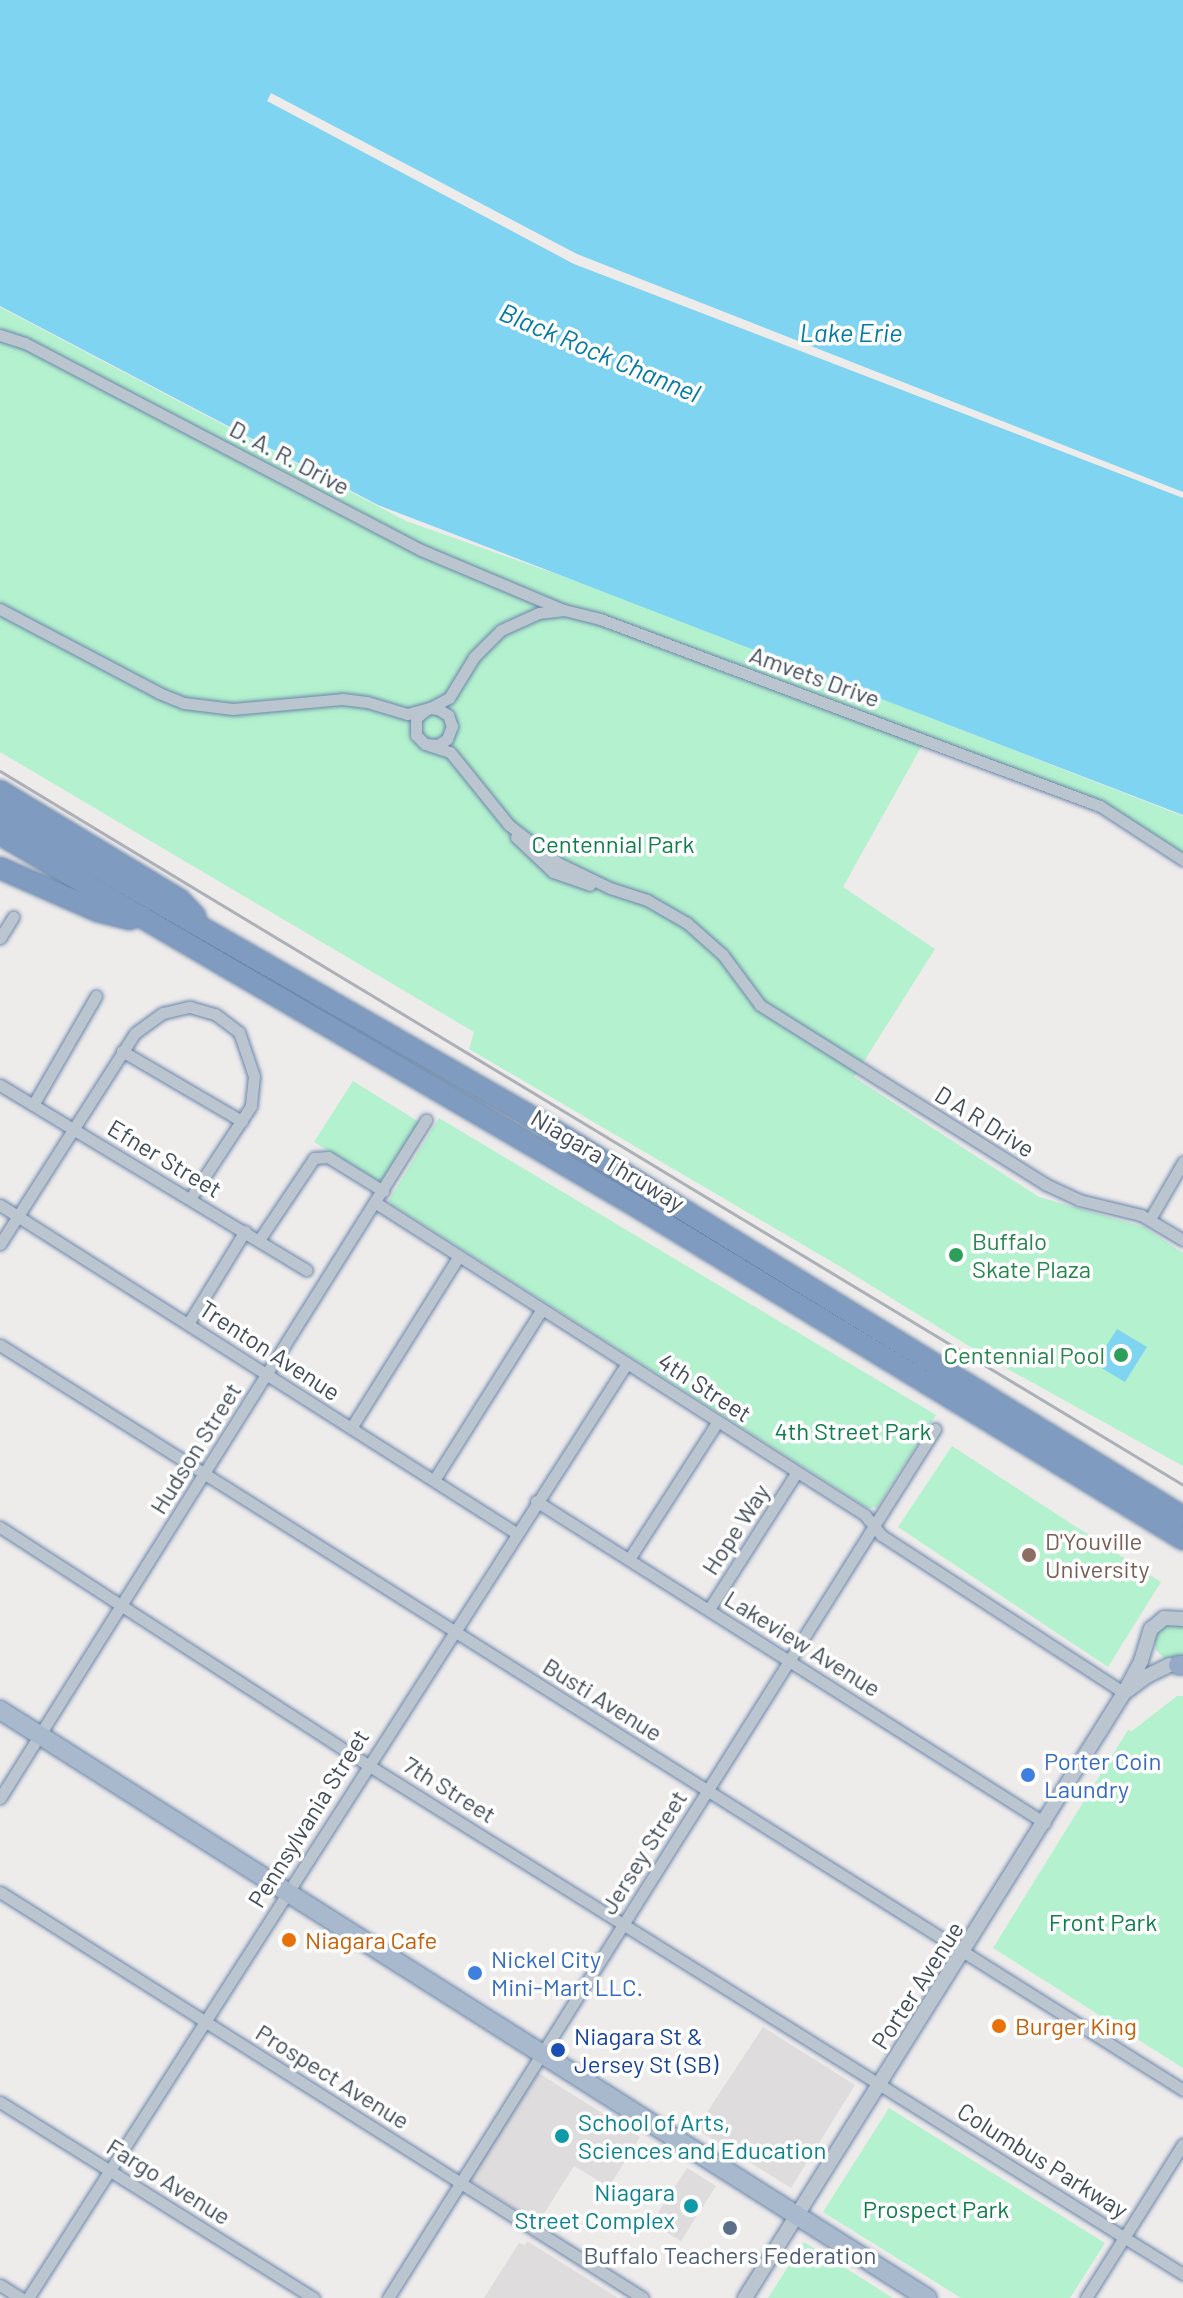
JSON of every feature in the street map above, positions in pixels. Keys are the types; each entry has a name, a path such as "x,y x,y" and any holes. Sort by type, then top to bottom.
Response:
{"highway":[{"path":"0,791 180,900 209,931"},
{"name":"Niagara Thruway","path":"0,812 562,1135 1183,1517"},
{"name":"Niagara Thruway","path":"0,834 615,1194 1183,1539"},
{"path":"0,868 98,911 154,924"},
{"path":"1070,1473 1094,1497 1183,1552"}],"main road":[{"path":"0,1710 927,2298"}],"street":[{"name":"D. A. R. Drive","path":"0,335 25,343 421,550 564,610"},
{"path":"0,609 159,693 184,703 233,709 342,699 367,702 400,712 409,719 416,735 428,745 446,750 457,758"},
{"path":"416,735 416,718 449,698 474,657 501,630 539,613 564,610"},
{"name":"Amvets Drive","path":"564,610 629,630 1100,806 1183,860"},
{"path":"449,698 457,758"},
{"path":"400,712 442,710 452,724"},
{"path":"428,745 445,742 452,724"},
{"name":"D A R Drive","path":"457,758 509,825 566,867 610,888 647,900 683,920 723,955 751,994 775,1014 1054,1189 1079,1200 1132,1211 1183,1240"},
{"path":"0,938 13,917"},
{"path":"33,1105 96,996"},
{"path":"0,1244 124,1048 151,1019 174,1009 202,1009 228,1021 246,1045 254,1076 251,1106 190,1199"},
{"path":"124,1048 242,1121"},
{"name":"Efner Street","path":"0,1085 307,1270"},
{"name":"Hudson Street","path":"0,1798 426,1120"},
{"path":"259,1240 314,1158 335,1160 383,1191"},
{"path":"1150,1219 1183,1162"},
{"name":"4th Street","path":"376,1203 865,1515 881,1535 1124,1693"},
{"name":"Trenton Avenue","path":"0,1205 516,1533"},
{"path":"188,1324 245,1231"},
{"path":"351,1428 459,1256"},
{"path":"434,1480 542,1309"},
{"name":"Busti Avenue","path":"0,1345 1183,2090"},
{"name":"Pennsylvania Street","path":"28,2298 627,1363"},
{"path":"629,1559 718,1421"},
{"name":"Jersey Street","path":"388,2298 935,1429"},
{"name":"Hope Way","path":"709,1609 797,1472"},
{"name":"Lakeview Avenue","path":"536,1501 1045,1823"},
{"name":"7th Street","path":"0,1527 368,1765 880,2084"},
{"name":"Porter Avenue","path":"745,2298 1124,1693 1141,1661 1151,1629 1183,1604"},
{"path":"1164,1618 1183,1619"},
{"name":"Porter Avenue","path":"1148,1637 1151,1653 1179,1664"},
{"name":"Porter Avenue","path":"1124,1693 1147,1676 1179,1664"},
{"name":"Prospect Avenue","path":"0,1892 643,2298"},
{"name":"Columbus Parkway","path":"880,2084 1183,2274"},
{"name":"Fargo Avenue","path":"0,2102 314,2298"},
{"path":"1086,2298 1183,2144"},
{"path":"0,2285 21,2298"}],"shaded area":[{"path":"763,2027 855,2085 791,2188 696,2129"},
{"path":"537,2072 640,2137 609,2187 574,2166 538,2223 468,2179"},
{"path":"687,2168 716,2186 681,2241 651,2223"},
{"path":"527,2241 618,2298 484,2298 519,2243 525,2245"}],"green space":[{"name":"Centennial Park","path":"0,307 406,521 610,593 1183,816 1183,860 1100,806 925,740 843,887 935,949 854,1077 1039,1197 1144,1227 1183,1253 1183,1466 990,1359 846,1270 469,1049 474,1032 0,752"},
{"path":"353,1081 419,1122 381,1183 314,1142"},
{"name":"4th Street Park","path":"439,1118 936,1415 877,1507 868,1508 391,1204 389,1200"},
{"name":"D'Youville University","path":"952,1446 1161,1582 1108,1667 898,1527"},
{"path":"1166,1623 1183,1624 1183,1658 1165,1659 1156,1650 1154,1637"},
{"name":"Front Park","path":"1177,1696 1183,1696 1183,2068 993,1948 1128,1730 1132,1731"},
{"name":"Prospect Park","path":"889,2108 1105,2243 1070,2298 961,2298 823,2212"},
{"name":"Prospect Park","path":"804,2242 893,2298 768,2298"}],"water":[{"name":"Lake Erie","path":"0,0 1183,0 1183,815 378,505 0,306"},
{"name":"Centennial Pool","path":"1117,1329 1147,1347 1125,1382 1095,1364"}],"pier":[{"path":"271,93 577,254 1183,492 1183,498 574,264 267,101"}],"railway":[{"path":"0,771 1183,1485"}],"place":[{"name":"Buffalo Skate Plaza","path":"956,1255"},
{"name":"Centennial Pool","path":"1121,1355"},
{"name":"D'Youville University","path":"1029,1555"},
{"name":"Porter Coin Laundry","path":"1028,1775"},
{"name":"Niagara Cafe","path":"289,1940"},
{"name":"Nickel City Mini-Mart LLC.","path":"475,1973"},
{"name":"Burger King","path":"999,2026"},
{"name":"Niagara St & Jersey St (SB)","path":"558,2050"},
{"name":"School of Arts, Sciences and Education","path":"562,2136"},
{"name":"Niagara Street Complex","path":"691,2206"},
{"name":"Buffalo Teachers Federation","path":"730,2228"}],"water label":[{"name":"Black Rock Channel","path":"600,352"}]}
